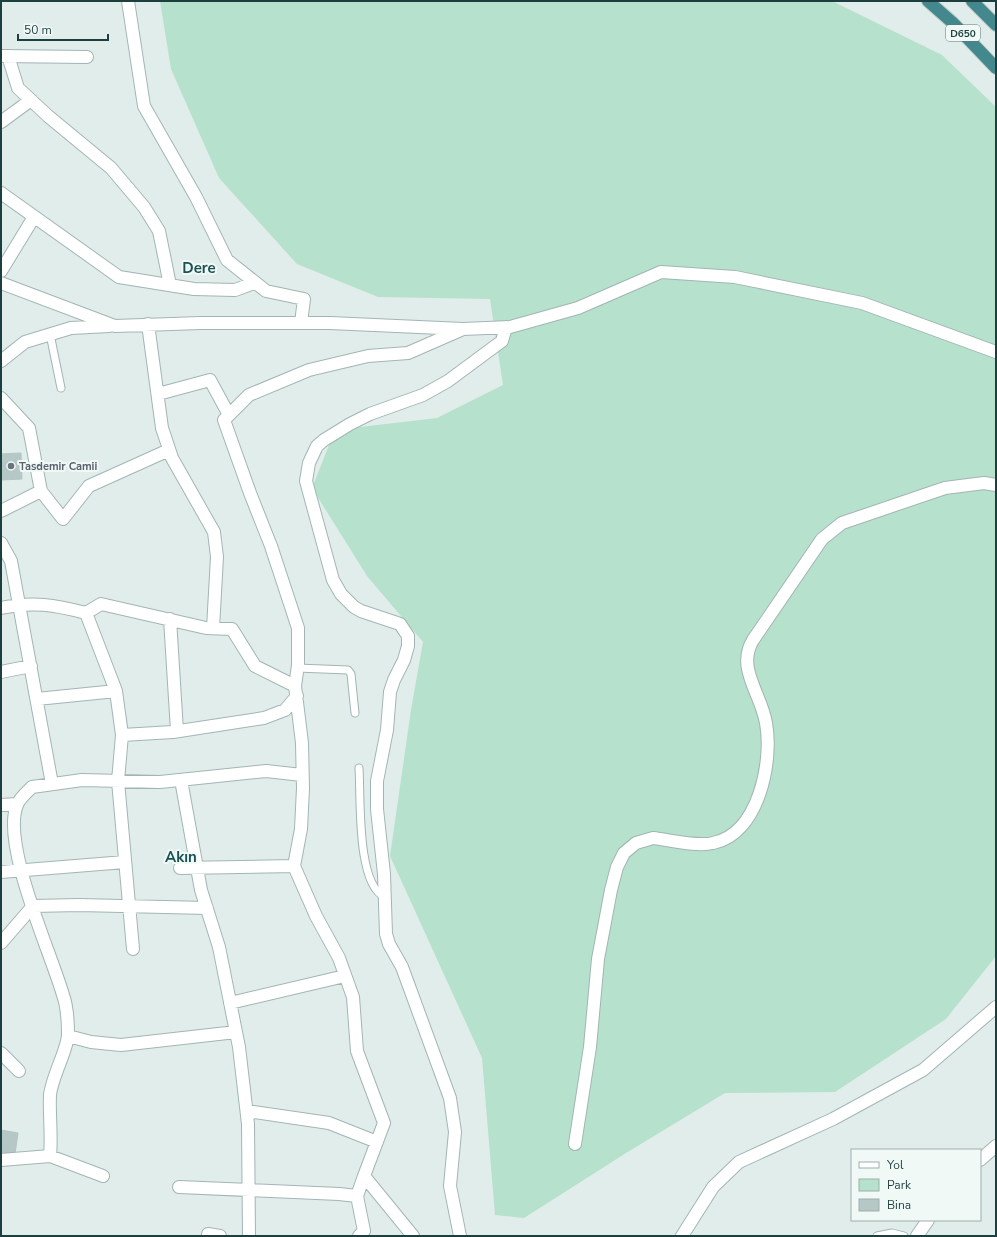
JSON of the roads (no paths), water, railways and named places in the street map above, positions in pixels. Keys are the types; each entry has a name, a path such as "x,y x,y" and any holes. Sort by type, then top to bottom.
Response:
{"highway":[{"name":"D650","path":"928,1 953,23 996,68"},
{"name":"D650","path":"972,1 996,25"}],"street":[{"path":"128,1 144,106 196,197 227,260 254,283 266,291 304,299 301,323"},
{"path":"87,57 5,56 18,88 111,168 144,208 158,231 170,286"},
{"path":"1,122 31,100"},
{"path":"1,193 34,218 119,277 194,289 235,290 254,283"},
{"path":"1,271 34,218"},
{"path":"1,361 25,342 71,328 148,324 301,323 463,330 506,327 578,308 661,272 735,277 862,303 996,352"},
{"path":"1,283 115,326"},
{"path":"148,324 162,428 172,458 214,532 217,557 213,628"},
{"path":"460,1236 450,1186 451,1163 455,1142 453,1109 402,967 387,939 385,897 377,809 377,781 386,730 390,692 404,660 408,646 408,636 400,624 361,611 354,606 336,587 316,522 306,481 306,472 312,454 324,440 370,414 411,400 448,382 502,341 506,327"},
{"path":"359,1236 364,1231 357,1196 384,1123 357,1051 353,997 338,958 316,916 294,866 301,829 302,775 302,743 296,691 298,668 298,628 271,546 224,420 249,395 308,370 368,356 408,353 463,330"},
{"path":"158,394 210,380 229,415"},
{"path":"1,398 29,428 41,491 62,519 89,486 169,450"},
{"path":"575,1144 590,1047 601,936 611,890 620,860 630,848 647,839 653,838 706,844 722,840 735,831 746,820 759,795 766,767 768,739 763,708 747,665 748,652 754,640 822,539 842,523 945,488 984,483 996,485"},
{"path":"1,511 41,491"},
{"path":"1,543 10,561 52,784"},
{"path":"1,608 19,604 55,605 86,613 101,604 170,620 213,628 232,629 255,666 296,691"},
{"path":"86,613 116,691 122,735 118,781 130,906 132,949"},
{"path":"170,620 177,731"},
{"path":"1,672 30,666"},
{"path":"36,699 116,691"},
{"path":"122,735 177,731 264,718 285,710 296,691"},
{"path":"50,1156 52,1137 50,1095 68,1036 64,996 26,888 21,869 13,820 17,804 32,787 82,780 160,782 266,771 302,775"},
{"path":"181,780 198,868 218,947 236,1032 247,1111 249,1236"},
{"path":"1,805 17,804"},
{"path":"1,872 21,869 126,862"},
{"path":"180,868 294,866"},
{"path":"1,943 33,906 207,908"},
{"path":"230,1003 345,976"},
{"path":"682,1236 713,1187 739,1162 833,1119 923,1070 996,1007"},
{"path":"68,1036 91,1042 121,1045 236,1032"},
{"path":"1,1054 19,1071"},
{"path":"247,1111 329,1122 377,1142"},
{"path":"981,1159 996,1146"},
{"path":"1,1160 50,1156 103,1176"},
{"path":"364,1176 413,1236"},
{"path":"179,1187 357,1196"},
{"path":"917,1236 927,1221"},
{"path":"208,1236 208,1234 220,1236"}],"lane":[{"path":"50,334 61,388"},
{"path":"298,668 348,670 352,674 355,713"},
{"path":"359,768 363,848 373,886 385,897"},
{"path":"877,1236 892,1233 904,1236"}],"place":[{"name":"Tasdemir Camii","path":"11,466"}],"district":[{"name":"Dere","path":"199,268"},
{"name":"Akın","path":"181,857"}]}
